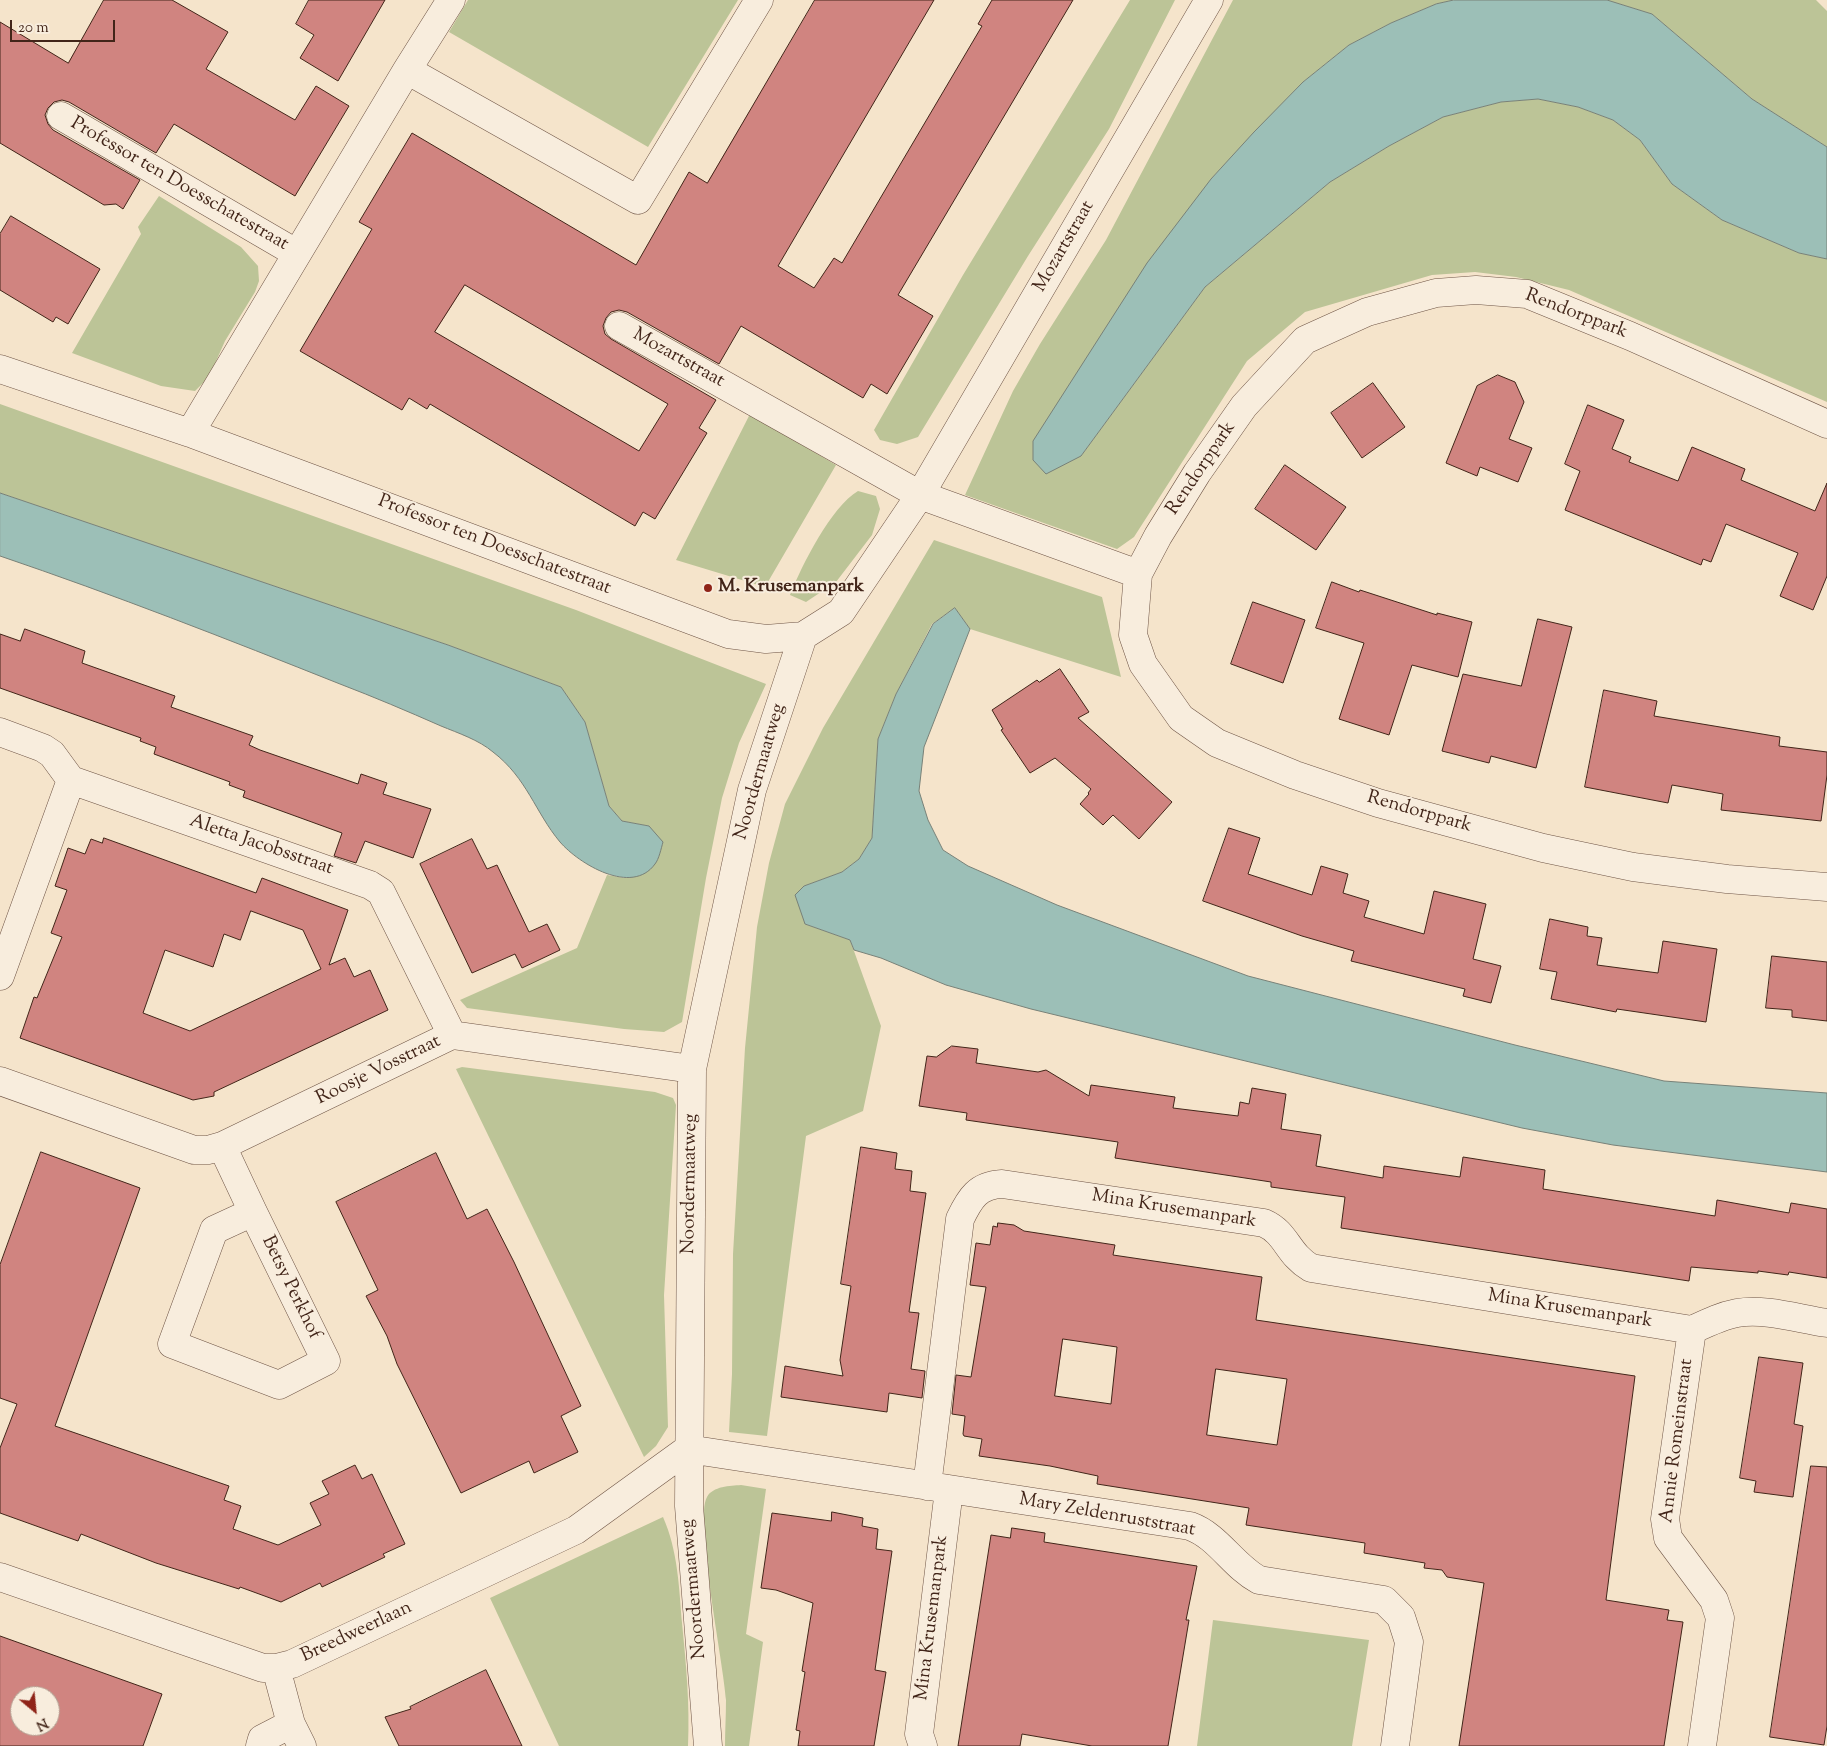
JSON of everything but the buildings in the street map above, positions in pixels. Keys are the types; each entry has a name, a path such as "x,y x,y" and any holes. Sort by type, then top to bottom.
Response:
{"street":[{"name":"Professor ten Doesschatestraat","path":"190,433 296,253 451,0"},
{"path":"407,70 638,200 759,0"},
{"name":"Mozartstraat","path":"803,636 841,612 920,495 1210,0"},
{"name":"Professor ten Doesschatestraat","path":"61,116 296,253"},
{"name":"Rendorppark","path":"1827,424 1630,336 1528,294 1476,290 1436,293 1367,312 1305,340 1244,406 1158,536 1138,574 1133,635 1143,664 1181,718 1217,743 1296,775 1378,803 1544,848 1652,869 1727,879 1827,887"},
{"name":"Mozartstraat","path":"619,326 920,495"},
{"name":"Professor ten Doesschatestraat","path":"0,369 190,433 728,634 766,639 803,636"},
{"path":"920,495 1138,574"},
{"name":"Noordermaatweg","path":"708,1746 689,1506 692,1069 752,790 803,636"},
{"path":"0,732 43,748 52,754 72,780 0,976"},
{"name":"Aletta Jacobsstraat","path":"72,780 370,884 381,892 452,1035"},
{"name":"Roosje Vosstraat","path":"0,1082 194,1150 208,1150 222,1146 452,1035 692,1069"},
{"path":"222,1146 252,1212"},
{"name":"Mina Krusemanpark","path":"923,1746 919,1734 960,1219 967,1204 988,1185 1002,1184 1264,1223 1275,1228 1298,1260 1311,1268 1692,1330"},
{"name":"Betsy Perkhof","path":"252,1212 326,1361 279,1385 172,1344 214,1230 252,1212"},
{"path":"1692,1330 1724,1316 1756,1312 1827,1323"},
{"name":"Annie Romeinstraat","path":"1692,1330 1665,1519 1668,1538 1714,1600 1720,1618 1702,1746"},
{"name":"Mary Zeldenruststraat","path":"688,1449 1190,1526 1203,1531 1244,1572 1259,1580 1384,1600 1401,1617 1408,1642 1395,1746"},
{"name":"Breedweerlaan","path":"0,1577 263,1668 276,1668 292,1664 576,1530 688,1449"},
{"path":"260,1746 262,1739 297,1735 276,1668"}],"green space":[{"path":"468,0 738,0 648,147 449,32"},
{"path":"1130,0 1175,0 1109,129 1028,256 918,437 897,444 880,440 874,430 963,275"},
{"path":"1233,0 1454,0 1436,4 1391,23 1349,45 1303,82 1211,179 1081,456 1205,287 1330,182 1389,146 1443,117 1501,102 1538,99 1578,107 1613,120 1640,140 1672,184 1722,220 1799,253 1827,259 1827,402 1569,290 1516,277 1475,272 1432,275 1305,312 1247,361 1134,537 1117,549 965,495 1013,391 1040,344 1106,240"},
{"path":"1607,0 1816,0 1827,11 1827,147 1752,99 1652,14"},
{"path":"159,196 241,247 258,266 259,281 255,292 225,341 209,377 195,391 161,386 72,353 141,234 138,227"},
{"path":"0,404 576,610 766,684 739,743 722,798 706,878 682,1022 664,1032 624,1029 467,1008 460,1000 577,948 607,875 625,878 649,826 622,821 609,806 585,722 561,687 448,645 0,493"},
{"path":"750,414 836,465 765,587 676,560"},
{"path":"858,491 876,496 880,509 872,535 836,582 806,602 790,595 818,538 838,510"},
{"path":"934,540 1102,597 1121,677 970,629 955,608 932,624 896,694 878,739 872,838 859,859 842,872 804,886 805,924 850,940 881,1026 863,1111 806,1136 767,1436 729,1432 732,1374 733,1254 745,1048 757,927 769,863 785,804 823,728"},
{"path":"462,1067 655,1092 673,1098 676,1105 664,1295 668,1427 656,1446 644,1457 456,1069"},
{"path":"741,1485 766,1489 746,1634 763,1642 749,1746 725,1746 726,1700 707,1562 704,1511 707,1497 710,1493 722,1487"},
{"path":"663,1517 672,1543 679,1583 687,1684 688,1746 559,1746 490,1598"},
{"path":"1213,1620 1369,1640 1352,1746 1197,1746"}],"water":[{"path":"1454,0 1607,0 1652,14 1752,99 1827,147 1827,259 1799,253 1722,220 1672,184 1640,140 1613,120 1578,107 1538,99 1501,102 1443,117 1389,146 1330,182 1205,287 1081,456 1046,474 1033,460 1033,441 1147,263 1211,179 1303,82 1349,45 1391,23 1436,4"},
{"path":"0,493 448,645 561,687 585,722 609,806 622,821 649,826 663,842 655,864 645,873 633,877 620,877 592,867 580,859 569,851 551,831 523,784 505,762 487,748 468,737 213,634 0,556"},
{"path":"955,608 970,629 924,747 919,791 928,820 943,850 968,866 1057,905 1248,976 1515,1045 1664,1081 1827,1093 1827,1172 1613,1145 1522,1128 1031,1009 946,985 881,958 854,950 850,940 805,924 795,895 804,886 842,872 859,859 872,838 878,739 896,694 933,624"}],"place":[{"name":"M. Krusemanpark","path":"708,588"}]}
